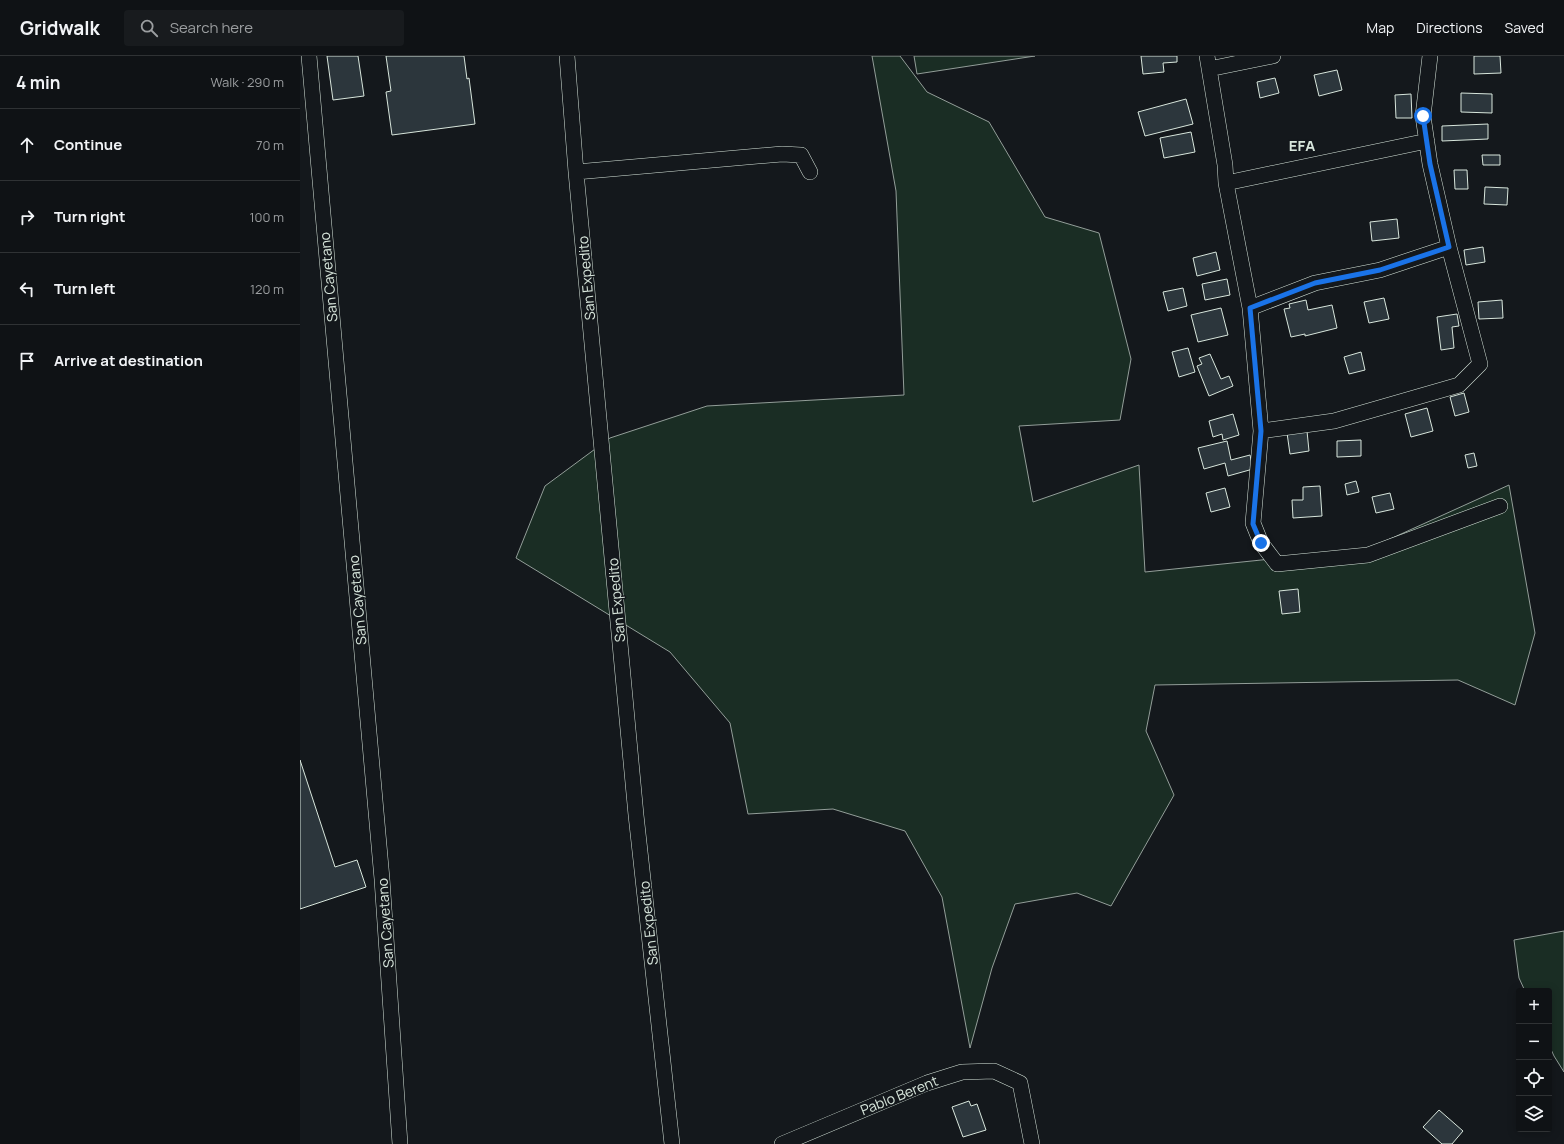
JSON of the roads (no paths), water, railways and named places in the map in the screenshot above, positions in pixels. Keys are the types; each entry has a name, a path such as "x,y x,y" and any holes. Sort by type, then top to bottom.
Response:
{"street":[{"name":"San Cayetano","path":"309,56 382,879 400,1144"},
{"name":"San Expedito","path":"567,56 576,172 636,815 672,1144"},
{"path":"1273,56 1208,62 1225,165 1226,183 1250,308 1261,431 1253,524 1261,543 1277,564 1368,555 1500,506"},
{"path":"1261,431 1334,421 1459,385 1480,364 1449,247 1430,164 1428,141 1423,116 1430,56"},
{"path":"1226,183 1428,141"},
{"path":"576,172 782,154 801,155 810,172"},
{"path":"1250,308 1315,283 1380,270 1449,247"},
{"name":"Pablo Berent","path":"782,1144 927,1083 962,1072 994,1071 1020,1083 1032,1144"}],"district":[{"name":"EFA","path":"1302,145"}]}
